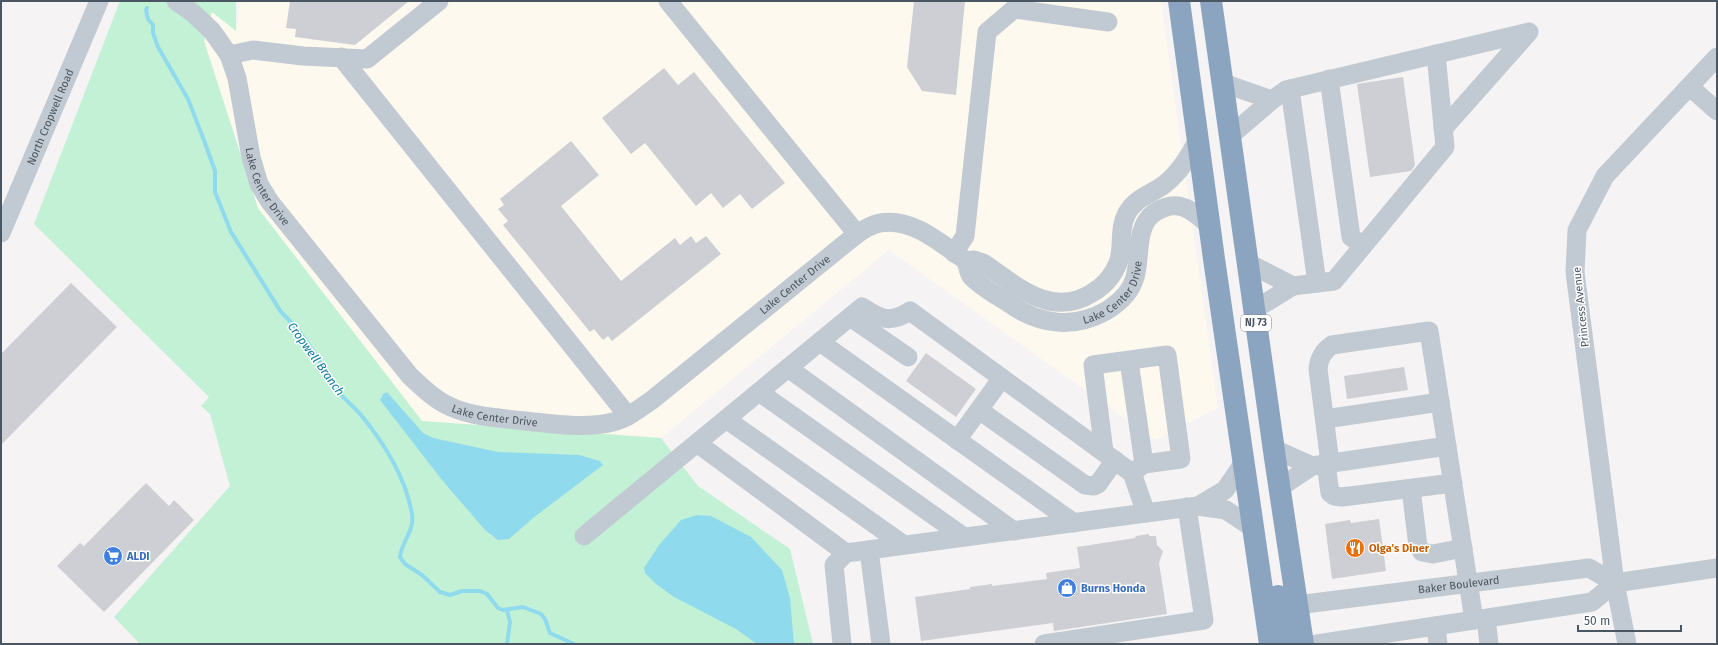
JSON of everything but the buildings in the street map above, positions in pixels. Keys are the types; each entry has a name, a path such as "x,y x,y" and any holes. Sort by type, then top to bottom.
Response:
{"highway":[{"name":"NJ 73","path":"1179,1 1270,644"},
{"name":"NJ 73","path":"1211,1 1302,644"},
{"path":"1248,492 1258,494 1265,506 1282,622 1287,634 1302,644"}],"street":[{"name":"North Cropwell Road","path":"1,233 99,1"},
{"name":"Lake Center Drive","path":"176,1 193,13 212,32 228,55 237,78 251,157 259,184 270,202 410,376 434,398 451,408 472,414 553,424 585,426 614,422 628,416 652,400 857,234 879,223 890,222 914,228 960,257 983,263 1038,299 1058,303 1069,302 1088,296 1105,284 1115,269 1120,255 1123,223 1131,207 1142,196 1160,187 1173,176 1180,169 1198,140"},
{"path":"228,55 253,50 303,56 367,59 439,1"},
{"path":"668,1 857,234"},
{"path":"960,257 965,236 987,32 1014,9 1108,22"},
{"path":"1230,136 1286,90 1529,32 1443,129"},
{"path":"1254,310 1293,286 1334,280 1445,147 1436,54"},
{"path":"340,57 628,416"},
{"name":"Princess Avenue","path":"1627,644 1616,583 1575,272 1577,230 1605,176 1717,57"},
{"path":"1329,79 1352,237 1363,246"},
{"path":"1223,83 1272,100"},
{"path":"1690,87 1717,111"},
{"path":"1290,89 1318,283"},
{"name":"Lake Center Drive","path":"960,257 970,275 1028,316 1062,323 1089,320 1114,307 1129,290 1135,277 1142,231 1146,221 1152,214 1169,206 1182,207 1194,212 1210,226"},
{"path":"1248,263 1293,286"},
{"path":"584,536 862,306 883,318 892,319 902,316 910,311 1110,456 1138,468 1181,459 1167,356 1093,365 1110,456 1098,484 1094,486 1085,485 979,410"},
{"path":"850,317 908,357"},
{"path":"1453,483 1342,497 1334,496 1330,493 1323,465 1325,419 1318,369 1318,362 1326,350 1332,346 1429,331 1453,483 1468,582 1489,644"},
{"path":"820,342 1074,523"},
{"path":"1130,360 1138,468 1146,513"},
{"path":"788,368 1014,530"},
{"path":"957,440 1002,378"},
{"path":"759,392 964,537"},
{"path":"1325,419 1440,402"},
{"path":"726,419 904,545"},
{"path":"697,443 846,553"},
{"path":"1279,488 1323,465 1447,446"},
{"path":"1274,449 1323,465"},
{"path":"1193,507 1225,490 1244,462"},
{"path":"1411,488 1418,546 1422,552 1433,554 1463,548"},
{"path":"1044,644 1204,620 1193,507"},
{"path":"842,644 834,564 846,553 1193,507 1226,510 1253,528"},
{"path":"869,550 881,644"},
{"name":"Baker Boulevard","path":"1297,605 1468,582 1589,568 1616,583"},
{"path":"1317,644 1437,635 1480,619 1592,602 1616,583 1717,568"}],"shaded area":[{"path":"241,1 1161,1 1218,408 1155,440 889,250 661,438 422,421 258,209 204,41 212,11 236,30"}],"green space":[{"path":"120,1 236,1 236,31 212,12 204,41 258,208 422,421 661,438 698,486 790,549 813,644 140,644 114,617 230,486 210,414 201,406 209,397 34,224"}],"water":[{"path":"387,392 423,433 433,438 498,452 579,455 600,461 603,465 533,518 509,539 498,540 485,530 442,480 380,400 383,394"},
{"path":"697,515 711,516 751,537 782,570 790,598 794,644 757,644 736,629 674,597 656,584 645,573 644,568 659,545 681,520"}],"waterway":[{"name":"Cropwell Branch","path":"147,8 148,19 153,25 153,33 158,47 188,99 205,143 215,171 215,192 231,232 281,312 305,339 338,391 361,415 378,437 393,462 405,488 412,514 412,526 400,557 405,564 422,575 440,592 450,595 462,591 480,591 487,594 498,608 503,610 523,607 541,614 545,619 550,633 574,644"},
{"path":"507,610 510,622 507,644"}],"place":[{"name":"Olga's Diner","path":"1355,548"},
{"name":"ALDI","path":"113,556"},
{"name":"Burns Honda","path":"1067,588"}]}
